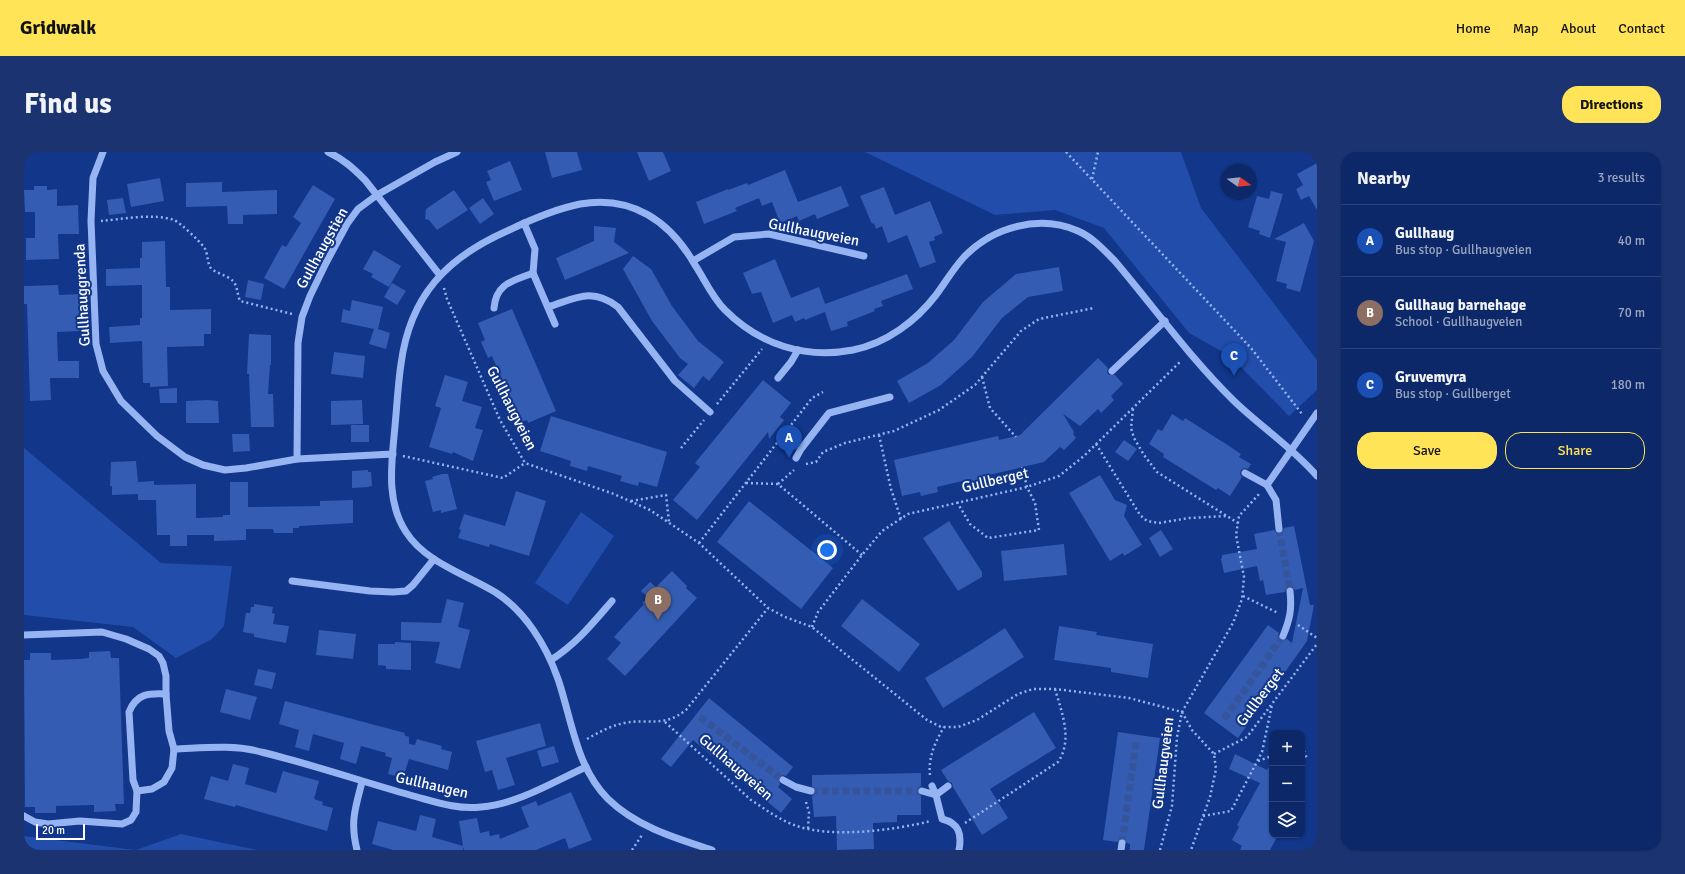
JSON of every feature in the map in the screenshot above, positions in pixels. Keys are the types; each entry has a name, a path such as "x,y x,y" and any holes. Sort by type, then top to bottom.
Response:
{"street":[{"name":"Gullhauggrenda","path":"103,152 94,178 91,221 96,344 103,371 121,401 157,436 185,457 203,465 225,470 297,459 393,454"},
{"path":"328,152 340,157 352,166 439,274"},
{"name":"Gullhaugstien","path":"297,459 298,343 302,317 310,296 347,224 358,209 376,195 435,162 457,152"},
{"path":"712,850 647,826 625,813 607,798 586,767 576,745 559,682 551,660 532,628 521,614 503,598 481,584 434,559 417,547 406,532 396,514 391,480 401,362 407,335 417,308 439,274 456,260 492,237 564,208 590,203 611,202 638,210 660,222 672,232 724,309 754,332 769,341 798,350 824,354 857,349 879,342 897,331 925,308 963,258 993,236 1009,228 1028,223 1067,227 1090,238 1114,260 1190,353 1234,402 1291,450 1317,476"},
{"path":"524,223 535,249 533,273 555,324"},
{"name":"Gullhaugveien","path":"693,261 734,237 769,234 864,256"},
{"path":"494,308 495,297 499,289 508,283 533,273"},
{"path":"548,307 587,295 606,298 618,307 675,381 710,412"},
{"path":"1112,371 1165,321"},
{"path":"778,378 791,362 798,350"},
{"path":"796,458 801,449 829,413 890,397"},
{"path":"1267,485 1317,413"},
{"path":"1245,473 1267,485 1276,500 1279,529"},
{"path":"292,581 370,591 406,591 413,585 434,559"},
{"path":"1283,636 1290,619 1290,591"},
{"path":"551,660 569,648 612,601"},
{"path":"24,635 102,632 126,639 149,649 159,656 163,663 166,676 169,731 174,749 172,768 164,782 152,789 137,791"},
{"path":"24,816 35,822 48,824 80,822 122,824 130,820 136,812 137,791 133,780 129,712 133,702 142,696 155,693 166,694"},
{"name":"Gullhaugen","path":"174,749 223,748 260,751 362,782 451,806 468,808 482,807 518,798 586,767"},
{"path":"783,780 796,787 811,791"},
{"path":"358,850 353,834 354,815 362,782"},
{"path":"932,786 936,795 942,819 950,821 958,829 961,839 959,850"},
{"path":"936,795 948,786"},
{"path":"922,791 936,795"}],"path":[{"path":"1066,152 1251,348 1310,423"},
{"path":"1092,179 1098,152"},
{"path":"91,221 147,218 175,221 203,247 212,270 225,275 234,282 237,287 239,299 243,303 302,317"},
{"name":"Gullhaugveien","path":"439,274 447,299 500,420 525,463 629,501 650,510 669,522 699,543 768,608 785,617 812,627 927,720 944,727 958,728 977,720 1018,694 1033,689 1055,689 1129,698 1182,712 1177,737 1172,806 1160,850"},
{"path":"803,465 816,462 823,452 844,443 894,431 939,410 974,385 1020,331 1039,319 1094,308"},
{"path":"681,448 769,341"},
{"name":"Gullberget","path":"812,627 818,612 882,531 908,514 1027,487 1059,476 1096,444 1190,353"},
{"path":"982,377 990,408 1016,437"},
{"path":"699,543 812,398 823,392"},
{"path":"1133,408 1130,428 1144,455 1157,472 1238,524"},
{"path":"879,435 891,489 901,519"},
{"path":"1096,444 1140,515 1147,521 1159,523 1189,518 1227,516"},
{"path":"393,454 442,463 503,478 525,463"},
{"path":"778,484 797,467"},
{"path":"957,502 970,524 988,538 1039,530 1035,503 1027,487 1022,467"},
{"path":"745,483 778,484 862,555"},
{"path":"1192,850 1210,797 1216,770 1214,754 1192,730 1182,712 1233,622 1243,596 1244,577 1236,535 1239,516 1267,485"},
{"path":"629,501 666,495 669,522"},
{"path":"1243,596 1268,609 1278,612"},
{"path":"576,745 613,726 626,723 665,722 677,717 686,710 768,608"},
{"name":"Gullberget","path":"1214,754 1247,737 1317,644"},
{"path":"958,829 974,816 1058,762 1064,753 1066,742 1064,720 1055,689"},
{"path":"1203,816 1231,811 1262,752 1272,705"},
{"name":"Gullhaugveien","path":"665,722 751,800 780,819 794,825 808,829 836,832 901,828 942,819"},
{"path":"929,766 937,739 944,727"},
{"path":"1258,761 1269,757"},
{"path":"796,787 797,791 808,806 808,829"},
{"path":"632,850 647,826"},
{"path":"1313,850 1317,848"}],"shaded area":[{"path":"865,152 1181,152 1201,208 1317,360 1317,390 1289,416 1230,356 1189,333 1104,228 1055,210 995,215"},
{"path":"24,448 161,563 232,566 224,626 212,639 176,658 133,627 24,615"},
{"path":"581,512 614,536 568,605 535,583"},
{"path":"181,834 257,850 136,850"},
{"path":"24,836 135,850 24,850"}],"building":[{"path":"545,152 577,152 582,170 552,178"},
{"path":"637,152 663,152 671,171 649,181"},
{"path":"510,161 522,190 494,201 486,182 491,180 487,171"},
{"path":"1317,163 1317,210 1309,196 1301,200 1296,189 1303,185 1297,174"},
{"path":"785,170 798,202 841,186 849,206 817,219 815,214 799,221 797,216 780,223 772,202 762,206 759,198 735,208 737,211 704,224 696,202 728,189 747,183 748,185"},
{"path":"160,178 164,201 131,207 127,184"},
{"path":"222,182 222,192 277,190 277,214 243,215 243,224 228,224 227,206 186,207 186,183"},
{"path":"313,185 335,199 284,289 264,278 282,245 286,247 301,223 293,217"},
{"path":"34,186 47,186 47,190 57,189 57,206 78,205 79,234 58,234 59,259 26,260 26,238 35,238 35,212 25,212 24,190 34,190"},
{"path":"884,187 895,215 930,201 943,233 934,237 935,240 929,242 936,262 920,268 907,235 888,243 882,226 876,229 874,223 872,224 860,196"},
{"path":"454,190 468,210 437,230 429,220 425,219 426,209"},
{"path":"1271,191 1283,194 1270,238 1259,234 1260,231 1248,227 1257,196 1269,199"},
{"path":"123,198 126,213 109,215 107,200"},
{"path":"483,198 494,214 480,224 469,208"},
{"path":"1304,223 1314,241 1300,292 1286,288 1287,284 1276,281 1286,242 1274,239"},
{"path":"594,226 616,228 614,242 629,253 565,280 556,258 594,241"},
{"path":"165,241 166,287 170,287 170,310 211,309 211,334 204,334 204,346 167,347 168,386 150,387 150,383 143,383 142,341 110,343 109,327 140,325 140,318 142,318 142,285 106,286 106,269 140,268 140,258 142,258 142,242"},
{"path":"374,250 401,266 389,287 371,277 373,274 363,269"},
{"path":"633,256 651,269 672,306 698,341 724,362 709,381 703,376 694,388 678,375 688,364 680,358 652,321 623,269"},
{"path":"775,259 791,298 819,287 825,304 907,274 913,289 881,301 883,306 874,309 875,311 847,322 848,326 831,331 825,312 805,320 804,318 795,322 792,315 773,323 761,292 752,294 743,273"},
{"path":"1059,267 1063,291 1028,297 1002,318 972,357 941,385 909,403 897,381 928,363 954,340 983,302 1016,274"},
{"path":"248,280 264,284 261,300 245,297"},
{"path":"392,283 406,291 397,305 384,297"},
{"path":"58,285 59,295 80,294 80,331 57,332 58,361 79,361 79,378 50,378 51,400 30,401 27,304 24,304 24,286"},
{"path":"352,300 383,307 378,329 390,333 386,349 369,344 374,329 341,322 343,309 350,311"},
{"path":"512,309 556,411 528,423 527,420 521,422 513,405 510,407 502,391 506,389 492,356 488,358 481,342 485,340 478,323"},
{"path":"249,334 271,335 271,365 268,394 273,394 274,427 251,427 249,374 247,374"},
{"path":"334,352 365,356 363,378 331,374"},
{"path":"1098,358 1108,368 1107,372 1109,375 1115,375 1123,384 1111,396 1114,400 1101,413 1098,409 1080,426 1063,414 1076,438 1064,450 1060,447 1044,462 989,475 990,480 973,484 971,479 937,487 938,492 921,496 920,492 902,496 894,460 998,436 999,440 1020,435"},
{"path":"445,375 468,382 462,401 482,407 475,428 483,430 473,461 453,452 452,454 429,447 441,408 435,406"},
{"path":"763,380 791,403 780,417 784,420 769,439 768,432 697,520 673,500 700,467 695,463"},
{"path":"177,388 177,403 160,403 159,389"},
{"path":"362,400 363,424 331,425 331,401"},
{"path":"186,401 218,401 219,423 186,423"},
{"path":"1172,414 1183,421 1185,418 1241,454 1239,457 1251,464 1248,469 1244,468 1241,470 1240,474 1242,477 1230,496 1218,488 1216,490 1163,457 1164,454 1149,444 1158,429 1162,431"},
{"path":"551,416 667,452 657,487 639,482 638,486 620,481 622,476 588,466 587,471 570,466 571,461 540,451"},
{"path":"351,425 369,425 369,442 351,442"},
{"path":"232,434 249,434 250,451 233,452"},
{"path":"1124,440 1137,449 1128,461 1115,452"},
{"path":"136,461 138,482 154,481 154,485 196,484 196,518 223,517 223,515 230,515 230,482 248,482 248,507 320,506 320,501 353,500 353,523 299,526 299,528 293,528 293,533 274,533 273,529 246,529 246,540 214,541 214,535 187,535 187,546 170,546 170,535 157,535 156,500 138,500 138,494 112,495 112,486 110,486 111,462"},
{"path":"368,470 368,472 371,472 372,486 352,488 352,471"},
{"path":"442,474 448,474 457,509 441,513 441,510 433,512 425,481"},
{"path":"1100,475 1115,500 1127,505 1124,516 1142,545 1124,556 1123,553 1110,561 1069,493"},
{"path":"516,491 546,501 529,556 490,544 489,547 458,538 461,530 459,529 464,514 505,526"},
{"path":"749,501 833,568 801,609 717,542"},
{"path":"949,521 982,572 982,577 958,591 923,538"},
{"path":"1294,526 1310,605 1314,605 1307,641 1238,738 1204,713 1268,625 1279,633 1278,637 1281,640 1287,639 1292,643 1303,588 1295,590 1289,586 1285,592 1266,595 1263,580 1260,581 1257,566 1224,573 1221,559 1222,555 1257,549 1254,534 1274,530 1280,534 1284,528"},
{"path":"1161,530 1173,549 1160,557 1149,538"},
{"path":"1064,544 1067,575 1004,581 1001,551"},
{"path":"672,571 687,586 686,588 697,598 625,676 607,659 621,643 614,637 644,604 642,603 648,597 641,591 650,582 656,587"},
{"path":"447,599 464,603 458,627 470,630 460,669 435,663 440,642 401,640 401,622 441,623"},
{"path":"862,599 920,644 899,672 841,626"},
{"path":"254,604 273,607 272,613 275,614 273,624 289,626 286,643 254,637 254,634 243,632 246,613 250,613 251,607 254,607"},
{"path":"1059,626 1097,632 1096,635 1153,644 1148,678 1111,672 1111,668 1054,660"},
{"path":"1005,628 1024,657 943,708 925,678"},
{"path":"319,630 356,634 353,659 316,655"},
{"path":"395,642 411,643 411,670 386,669 386,666 378,665 378,644 395,644"},
{"path":"110,651 111,658 119,658 124,804 115,804 116,811 94,812 94,805 56,806 56,813 35,813 35,807 25,807 24,660 30,660 30,653 51,653 51,660 89,658 89,652"},
{"path":"258,669 276,673 272,689 254,685"},
{"path":"226,689 257,697 250,720 220,712"},
{"path":"709,698 793,767 786,776 782,775 778,778 780,784 778,787 792,799 781,813 693,740 671,767 661,759"},
{"path":"285,701 405,733 404,735 409,737 409,744 415,745 417,739 442,746 441,749 452,752 448,770 409,759 403,778 388,774 392,758 385,756 386,753 361,746 356,764 340,759 344,743 313,734 309,751 295,747 299,730 279,724"},
{"path":"1034,712 1056,748 990,789 1008,818 982,835 952,783 948,781 941,770"},
{"path":"540,723 546,746 506,758 515,785 498,790 492,770 485,772 476,741"},
{"path":"1118,732 1160,738 1144,850 1130,850 1130,844 1123,838 1117,842 1103,840"},
{"path":"554,746 559,762 542,767 537,751"},
{"path":"1235,754 1267,770 1269,767 1269,838 1276,838 1270,850 1240,850 1242,846 1232,840 1239,827 1237,825 1260,783 1229,769"},
{"path":"233,764 249,768 245,784 276,793 283,771 319,781 314,799 323,802 322,805 333,808 327,831 236,805 235,807 204,799 211,776 228,781"},
{"path":"921,773 921,786 918,788 917,792 921,796 921,815 897,815 897,822 873,823 874,849 837,850 836,816 814,817 812,796 815,794 816,790 812,786 812,775"},
{"path":"571,792 592,840 569,849 565,838 536,850 464,850 464,847 463,850 393,850 372,844 378,821 416,831 420,815 436,819 432,837 463,846 459,821 477,818 480,833 489,831 490,836 499,834 500,839 529,827 521,807 536,801 538,806"}],"tunnel":[{"path":"1279,529 1290,591"},
{"path":"1224,719 1283,636"},
{"path":"700,717 783,780"},
{"path":"1122,843 1136,742"},
{"path":"811,791 922,791"}],"place":[{"name":"Gruvemyra","path":"1234,376"},
{"name":"Gullhaug","path":"789,458"},
{"name":"Gullhaug barnehage","path":"658,620"}]}
